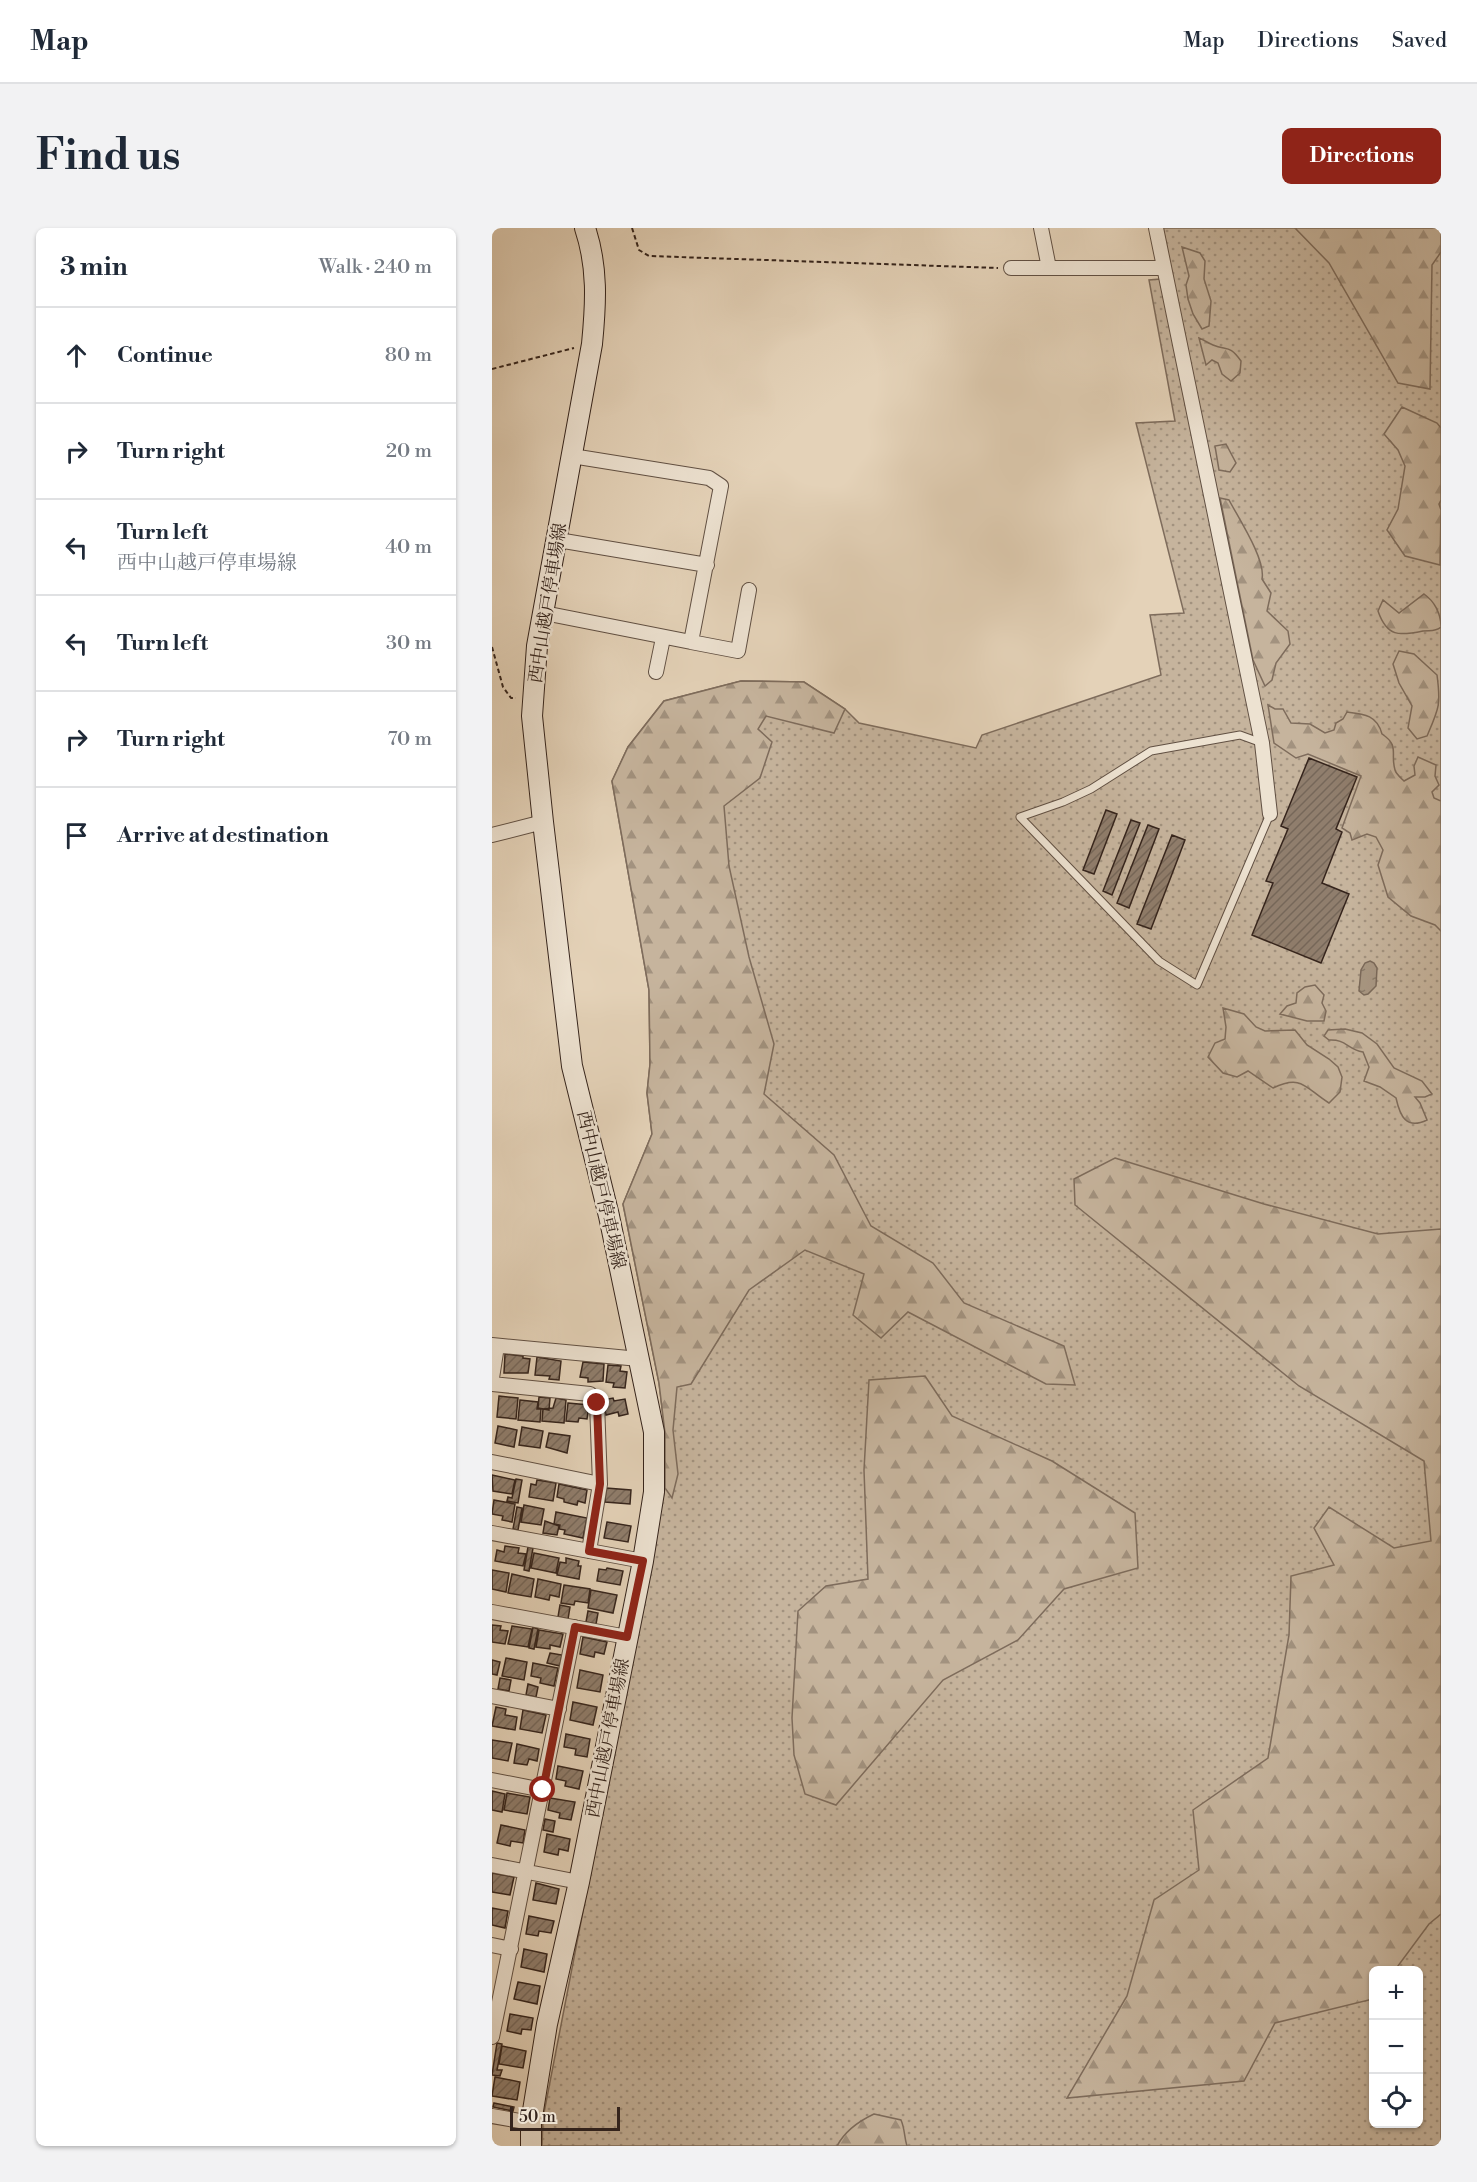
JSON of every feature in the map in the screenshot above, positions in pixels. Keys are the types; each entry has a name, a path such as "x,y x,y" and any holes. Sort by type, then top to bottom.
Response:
{"main road":[{"name":"西中山越戸停車場線","path":"531,2146 531,2123 547,2024 579,1882 643,1561 654,1492 654,1432 609,1216 572,1066 532,716 537,646 558,540 592,344 597,302 596,270 585,228"}],"street":[{"path":"1041,228 1049,268"},
{"path":"1156,228 1262,743 1270,814"},
{"path":"1011,268 1164,268"},
{"path":"572,456 709,478 721,486 691,642"},
{"path":"558,540 707,565"},
{"path":"544,613 738,651 748,590"},
{"path":"656,672 663,638"},
{"path":"492,835 543,822"},
{"path":"492,1378 494,1345 639,1359"},
{"path":"492,1384 590,1394 597,1403 600,1484 589,1551"},
{"path":"492,1462 600,1484"},
{"path":"492,1533 643,1561"},
{"path":"492,1612 627,1637"},
{"path":"492,2033 527,1872 575,1627"},
{"path":"492,1696 559,1709"},
{"path":"492,1780 543,1790"},
{"path":"492,1865 579,1882"},
{"path":"492,1945 511,1949"},
{"path":"492,2116 531,2123"}],"lane":[{"path":"1262,743 1240,735 1150,751 1091,789 1020,817 1160,961 1197,985 1270,814"}],"path":[{"path":"632,228 639,250 650,256 1011,268"},
{"path":"492,369 592,344"},
{"path":"492,647 503,687 511,698 533,701"}],"green space":[{"path":"1163,228 1441,228 1441,2146 542,2146 543,2118 665,1488 665,1433 659,1383 623,1204 652,1134 647,1093 650,1064 649,990 612,781 628,747 664,701 741,681 804,682 845,709 859,723 976,748 982,735 1161,675 1150,615 1184,613 1136,423 1175,421 1149,280 1173,278"},
{"path":"1295,228 1441,228 1441,252 1432,265 1430,389 1398,383 1329,263"},
{"path":"1182,247 1200,253 1205,261 1204,279 1211,301 1209,326 1202,329 1193,314 1188,299 1186,285 1189,276"},
{"path":"1199,338 1234,352 1241,361 1240,373 1231,381 1222,374 1218,363 1212,360 1206,365"},
{"path":"1402,407 1437,423 1441,428 1440,565 1405,556 1387,530 1398,509 1405,466 1398,450 1384,434"},
{"path":"1226,444 1236,463 1230,472 1219,470 1215,446"},
{"path":"1220,498 1229,500 1256,551 1260,561 1262,579 1271,593 1267,611 1288,631 1290,644 1276,663 1272,680 1265,686 1253,660"},
{"path":"1424,594 1436,608 1441,627 1435,630 1401,634 1385,626 1378,611 1383,600 1399,613"},
{"path":"1399,651 1414,654 1437,675 1439,700 1436,712 1427,736 1417,739 1408,728 1412,706 1399,683 1393,664"},
{"path":"741,681 804,682 845,709 834,733 766,716 758,729 772,742 760,778 724,806 729,866 749,957 774,1044 764,1094 834,1155 871,1226 933,1263 964,1303 1064,1346 1075,1385 1046,1384 908,1312 881,1338 853,1315 864,1274 805,1250 749,1290 691,1384 677,1387 673,1430 678,1474 672,1498 665,1488 665,1433 659,1383 623,1204 652,1134 647,1093 650,1064 649,990 612,781 628,747 664,701"},
{"path":"1268,705 1275,709 1283,709 1291,723 1310,724 1325,733 1334,730 1336,723 1343,719 1347,712 1373,719 1393,746 1395,770 1404,781 1415,775 1414,766 1418,757 1436,765 1435,776 1439,785 1432,792 1434,798 1441,801 1441,931 1435,925 1411,916 1388,897 1378,865 1383,850 1376,837 1367,834 1352,840 1350,833 1342,828 1361,776 1308,754 1296,758 1274,743"},
{"path":"1315,985 1324,995 1322,1003 1326,1011 1324,1021 1307,1021 1280,1014 1287,1006 1296,1003 1297,993 1305,987"},
{"path":"1223,1008 1244,1014 1256,1027 1265,1031 1295,1030 1307,1045 1338,1067 1342,1077 1340,1092 1329,1103 1297,1083 1291,1082 1273,1088 1248,1071 1237,1077 1223,1073 1208,1057 1215,1043 1225,1039"},
{"path":"1345,1029 1362,1033 1377,1044 1394,1068 1422,1081 1432,1094 1415,1097 1427,1120 1414,1123 1405,1119 1396,1098 1380,1087 1364,1081 1369,1067 1363,1052 1339,1041 1329,1040 1324,1036 1328,1030"},
{"path":"1115,1158 1264,1204 1378,1234 1441,1229 1441,1914 1429,1924 1398,1966 1369,1966 1369,2000 1275,2023 1244,2081 1067,2098 1127,1996 1154,1900 1199,1870 1193,1810 1268,1758 1289,1635 1291,1576 1334,1565 1314,1528 1329,1507 1394,1548 1431,1541 1424,1461 1299,1386 1075,1205 1074,1179"},
{"path":"925,1376 952,1416 1052,1461 1135,1513 1138,1568 1064,1589 1018,1640 943,1680 836,1805 805,1794 794,1755 792,1718 798,1611 826,1586 868,1579 864,1470 869,1380"},
{"path":"874,2114 901,2120 907,2146 837,2146 853,2127"}],"water":[{"path":"1370,961 1377,968 1376,986 1364,995 1359,991 1361,970 1365,963"}],"building":[{"path":"1309,758 1357,777 1336,829 1342,832 1322,883 1349,894 1321,963 1252,935 1273,883 1266,881 1288,829 1281,826"},
{"path":"1106,810 1117,814 1094,874 1083,870"},
{"path":"1131,820 1140,823 1112,895 1103,891"},
{"path":"1148,825 1159,829 1129,908 1117,903"},
{"path":"1172,835 1185,840 1151,929 1137,924"},
{"path":"505,1354 530,1359 528,1373 504,1373"},
{"path":"537,1357 561,1361 559,1380 549,1379 550,1376 535,1375"},
{"path":"583,1362 604,1364 603,1381 588,1382 588,1378 580,1377"},
{"path":"608,1365 621,1366 620,1371 627,1372 625,1388 613,1387 614,1383 606,1382"},
{"path":"499,1396 518,1398 516,1419 497,1417"},
{"path":"539,1397 550,1398 549,1410 538,1408"},
{"path":"556,1398 566,1400 564,1423 542,1421 543,1409 553,1408"},
{"path":"613,1398 614,1401 625,1399 628,1414 619,1416 618,1412 606,1415 603,1400"},
{"path":"520,1400 538,1402 537,1409 541,1409 540,1422 518,1420"},
{"path":"568,1403 589,1405 587,1419 579,1418 578,1422 566,1421"},
{"path":"498,1426 517,1430 514,1447 495,1443"},
{"path":"522,1427 543,1431 540,1448 519,1445"},
{"path":"549,1433 570,1436 567,1453 546,1447"},
{"path":"492,1475 515,1480 512,1494 493,1491"},
{"path":"516,1479 522,1480 518,1503 507,1501 508,1497 512,1498"},
{"path":"537,1480 556,1483 553,1501 529,1497 531,1484 536,1485"},
{"path":"559,1484 587,1490 585,1503 578,1501 577,1505 564,1502 564,1499 557,1497"},
{"path":"606,1488 631,1490 630,1504 605,1502"},
{"path":"494,1500 515,1504 512,1522 502,1520 503,1516 492,1514"},
{"path":"524,1505 544,1509 541,1525 521,1522"},
{"path":"517,1507 522,1508 518,1530 513,1529"},
{"path":"556,1512 587,1518 583,1538 564,1534 565,1530 559,1529 560,1525 554,1524"},
{"path":"545,1521 559,1526 557,1535 543,1533"},
{"path":"607,1522 631,1526 628,1542 604,1538"},
{"path":"505,1546 519,1548 518,1553 526,1554 523,1566 495,1561 497,1550 504,1552"},
{"path":"528,1547 533,1548 529,1571 524,1570"},
{"path":"534,1553 559,1558 556,1573 531,1568"},
{"path":"566,1558 579,1561 578,1566 581,1566 579,1579 557,1575 560,1562 566,1563"},
{"path":"607,1568 623,1571 620,1585 597,1581 599,1569 606,1570"},
{"path":"492,1570 509,1573 506,1592 492,1589"},
{"path":"512,1574 534,1579 531,1597 508,1593"},
{"path":"538,1579 561,1584 559,1597 550,1595 549,1600 535,1597"},
{"path":"564,1585 590,1589 588,1603 575,1601 574,1605 561,1603"},
{"path":"591,1590 617,1595 613,1613 588,1608"},
{"path":"560,1605 570,1607 568,1619 558,1617"},
{"path":"588,1611 598,1613 596,1624 586,1622"},
{"path":"492,1625 501,1626 500,1630 508,1631 505,1644 492,1642"},
{"path":"512,1626 532,1629 528,1647 508,1644"},
{"path":"533,1627 538,1629 534,1649 529,1648"},
{"path":"539,1630 563,1634 560,1647 550,1645 550,1649 536,1647"},
{"path":"583,1637 607,1642 604,1654 595,1652 594,1657 580,1654"},
{"path":"550,1653 562,1655 560,1666 547,1663"},
{"path":"506,1658 527,1662 524,1680 502,1676"},
{"path":"492,1660 500,1662 497,1675 492,1674"},
{"path":"533,1663 558,1668 554,1686 540,1683 541,1678 531,1676"},
{"path":"580,1670 603,1675 600,1692 577,1688"},
{"path":"500,1678 511,1680 509,1691 498,1689"},
{"path":"528,1684 538,1687 536,1697 526,1695"},
{"path":"573,1702 597,1707 593,1725 570,1720"},
{"path":"496,1707 506,1709 505,1715 517,1717 515,1730 492,1726"},
{"path":"523,1710 546,1715 542,1733 520,1729"},
{"path":"566,1734 590,1739 587,1757 575,1755 576,1749 564,1747"},
{"path":"492,1740 512,1743 508,1761 492,1758"},
{"path":"517,1744 539,1749 537,1761 529,1759 527,1765 514,1763"},
{"path":"558,1766 583,1771 579,1789 565,1786 566,1781 556,1779"},
{"path":"492,1791 505,1794 502,1812 492,1810"},
{"path":"507,1793 530,1797 527,1814 504,1810"},
{"path":"550,1798 575,1802 571,1820 559,1818 560,1813 548,1810"},
{"path":"545,1819 555,1821 553,1832 543,1830"},
{"path":"501,1825 525,1830 523,1843 511,1841 510,1846 497,1843"},
{"path":"547,1834 570,1839 568,1851 559,1849 558,1855 544,1852"},
{"path":"492,1873 514,1877 510,1895 492,1892"},
{"path":"536,1883 559,1889 556,1904 533,1900"},
{"path":"492,1908 508,1911 505,1928 492,1925"},
{"path":"529,1916 554,1921 551,1933 539,1931 538,1936 526,1934"},
{"path":"524,1949 547,1954 544,1972 521,1967"},
{"path":"518,1982 540,1986 537,2004 514,1999"},
{"path":"510,2014 533,2018 531,2030 522,2029 521,2034 507,2031"},
{"path":"497,2043 502,2044 497,2070 502,2070 500,2076 492,2075"},
{"path":"502,2046 526,2051 523,2068 499,2064"},
{"path":"495,2077 520,2082 517,2100 492,2096"},
{"path":"494,2103 514,2107 513,2111 493,2107"}],"route":[{"path":"543,1790 575,1627 627,1637 643,1561 589,1551 600,1484 597,1403"}]}
